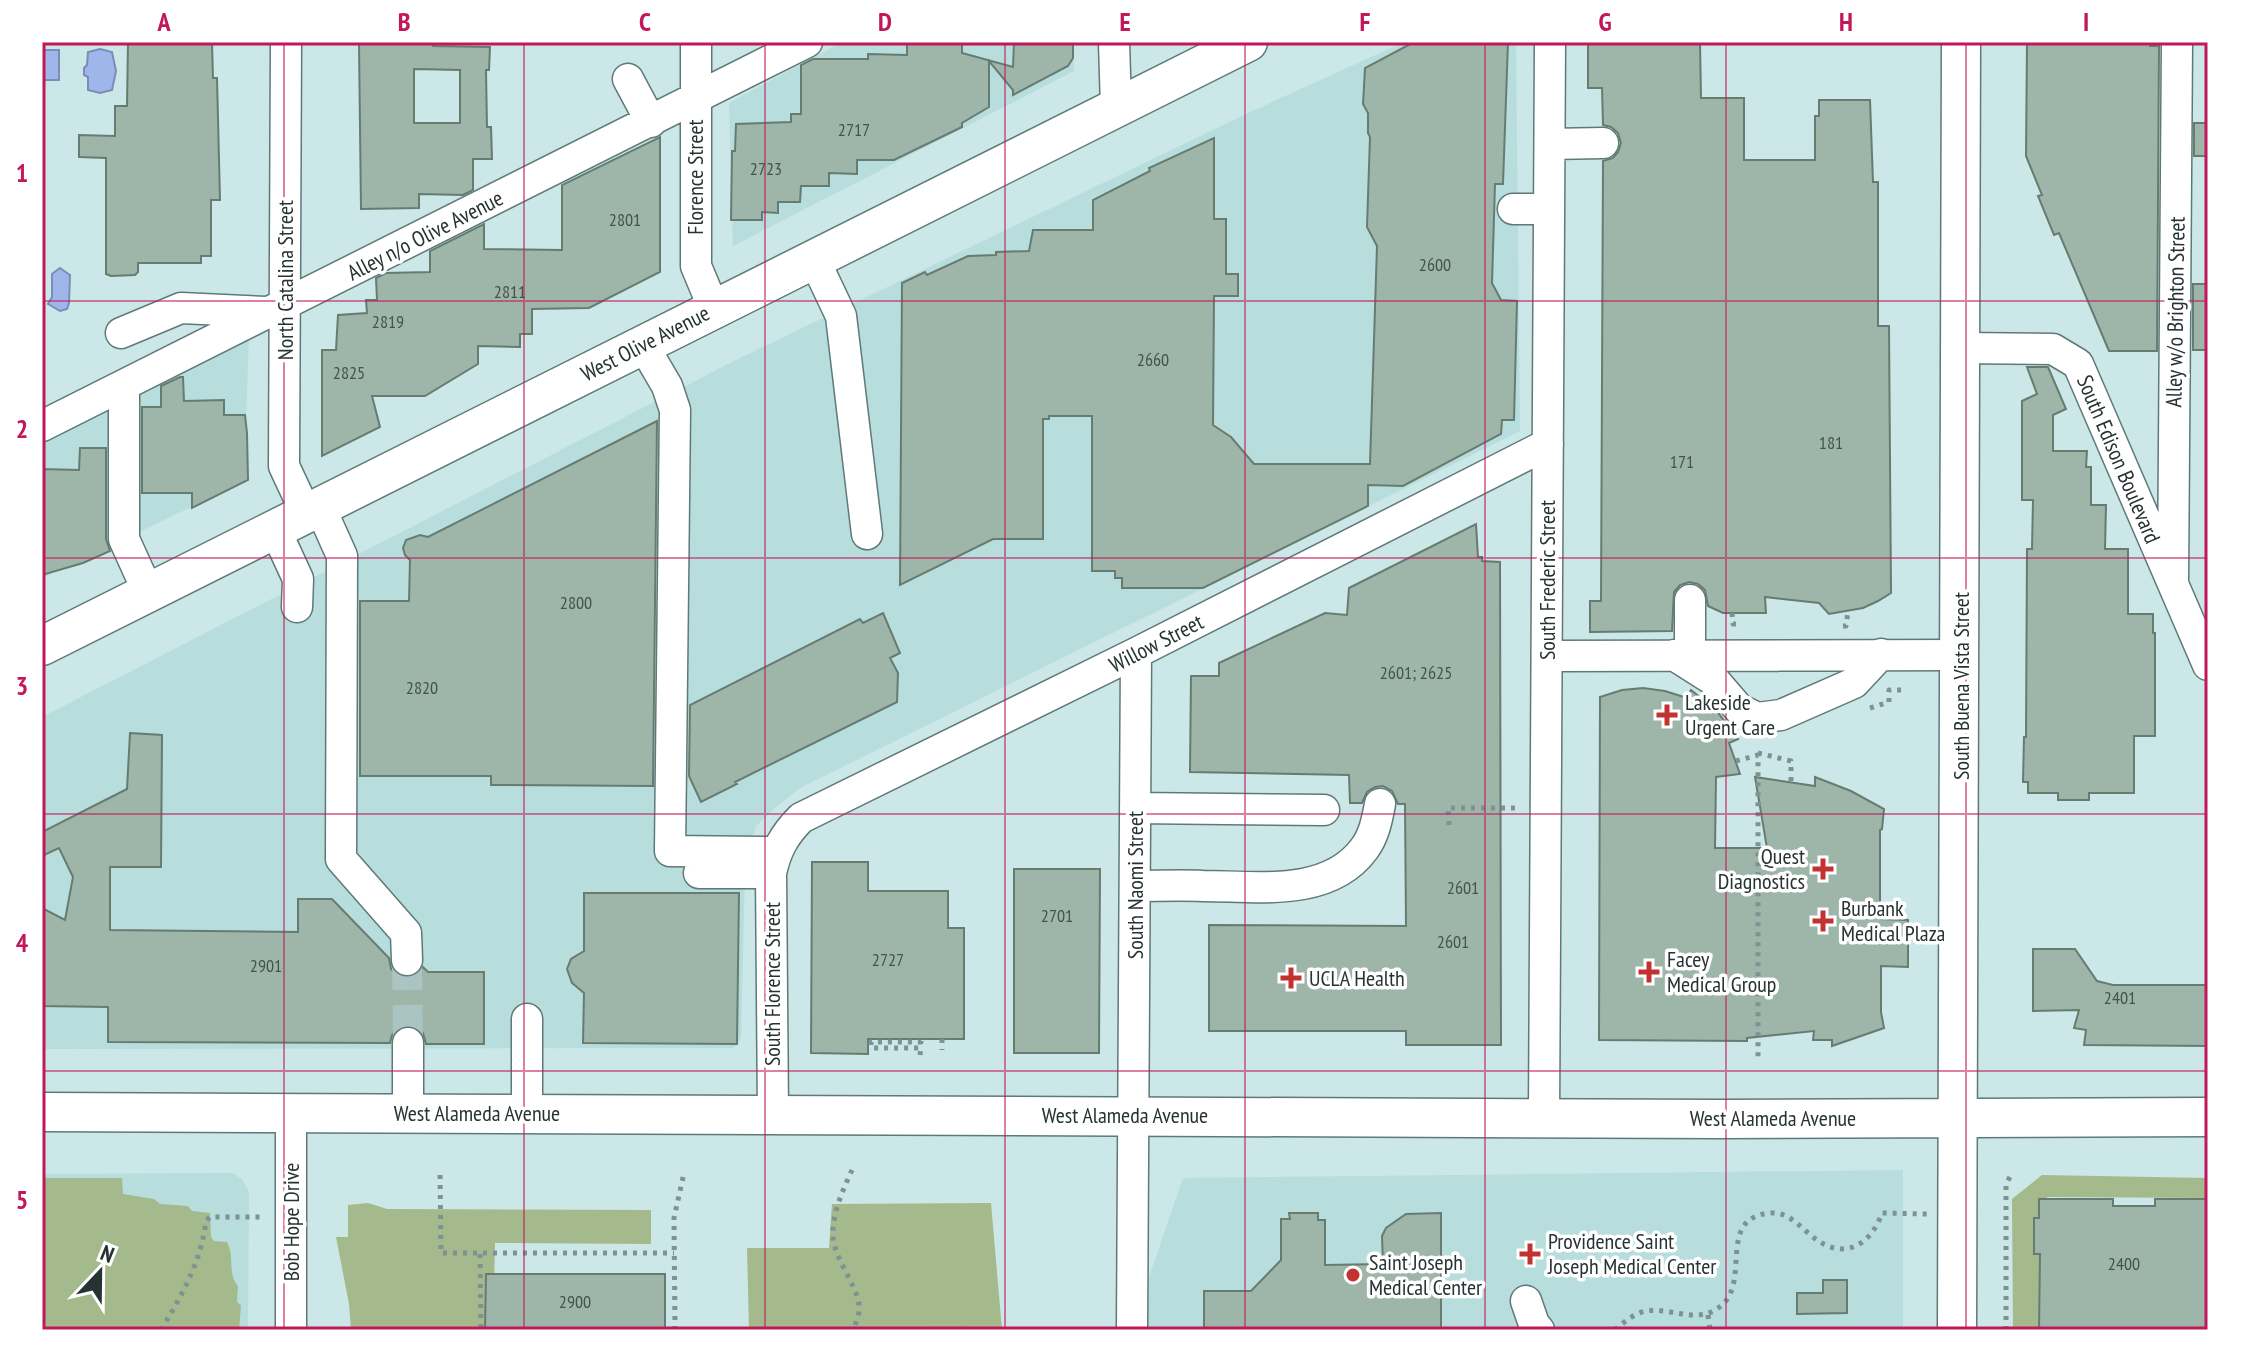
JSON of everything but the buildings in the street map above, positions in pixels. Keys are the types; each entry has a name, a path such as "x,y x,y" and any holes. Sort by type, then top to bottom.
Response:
{"main road":[{"name":"West Olive Avenue","path":"42,646 1248,42"},
{"name":"South Buena Vista Street","path":"1957,1330 1961,42"},
{"name":"West Alameda Avenue","path":"42,1112 1721,1119 2208,1117"}],"street":[{"name":"North Catalina Street","path":"286,42 277,308 284,466 300,516"},
{"name":"Florence Street","path":"696,42 696,266 714,309"},
{"name":"Alley n/o Olive Avenue","path":"42,426 807,42"},
{"path":"1114,42 1116,108"},
{"name":"South Frederic Street","path":"1544,1118 1550,42"},
{"name":"Alley w/o Brighton Street","path":"2173,582 2177,42"},
{"path":"628,79 651,122"},
{"path":"1550,144 1603,143"},
{"path":"1513,209 1549,209"},
{"path":"814,259 841,316 867,534"},
{"path":"121,333 181,308 277,308"},
{"path":"643,345 667,386 675,410 670,851 773,863"},
{"name":"South Edison Boulevard","path":"1960,348 2053,349 2078,364 2208,665"},
{"path":"124,386 124,539 148,592"},
{"name":"Willow Street","path":"773,863 788,831 801,818 1136,653 1422,494 1548,444"},
{"path":"297,607 300,516"},
{"path":"300,516 342,556 335,772 341,859 406,933 407,960"},
{"path":"1682,655 1690,600"},
{"name":"South Naomi Street","path":"1132,1330 1136,653"},
{"path":"1682,655 1715,681 1739,709 1757,718 1781,715 1854,683 1881,654"},
{"path":"1547,656 1961,655"},
{"path":"1135,886 1283,887 1317,881 1343,868 1363,851 1374,831 1380,804"},
{"path":"1135,808 1324,810"},
{"path":"699,873 773,863"},
{"name":"South Florence Street","path":"773,863 773,1115"},
{"path":"527,1019 527,1113"},
{"path":"408,1043 408,1113"},
{"name":"Bob Hope Drive","path":"291,1113 291,1330"},
{"path":"1526,1301 1539,1330"}],"path":[{"path":"1832,626 1846,626 1848,611"},
{"path":"1732,613 1733,624 1746,624"},
{"path":"1736,761 1758,755 1758,1058"},
{"path":"1449,825 1448,808 1515,808"},
{"path":"920,1055 921,1048 871,1048 871,1042 921,1042 921,1039"},
{"path":"942,1039 942,1050"},
{"path":"852,1170 838,1202 833,1235 839,1262 860,1309 854,1330"},
{"path":"675,1330 674,1218 684,1173"},
{"path":"440,1175 441,1253 674,1253"},
{"path":"2006,1330 2006,1184 2011,1175"},
{"path":"1615,1330 1644,1311 1708,1315 1724,1304 1735,1287 1735,1245 1741,1228 1755,1218 1771,1213 1789,1216 1818,1241 1848,1248 1865,1242 1877,1227 1882,1213 1957,1215"},
{"path":"161,1330 187,1287 204,1242 206,1221 210,1217 291,1218"},
{"path":"480,1254 481,1330"},
{"path":"1708,1315 1710,1330 1719,1330"},
{"path":"881,1330 966,1329"},
{"path":"818,1330 843,1330"}],"shaded area":[{"path":"842,42 1074,42 1074,71 733,246 729,103"},
{"path":"1404,42 1516,42 1520,431 800,788 756,826 748,852 741,1037 733,1048 42,1049 42,717 734,361 1246,114"},
{"path":"249,332 244,482 42,578 42,439"},
{"name":"Providence Saint Joseph Medical Center","path":"1903,1170 1903,1330 1131,1330 1183,1178"},
{"path":"232,1173 242,1179 249,1192 248,1330 42,1330 42,1174"}],"green space":[{"path":"2042,1175 2208,1178 2208,1198 2047,1197 2047,1330 2013,1330 2012,1199"},
{"path":"42,1178 122,1178 123,1194 210,1213 211,1237 214,1241 227,1242 229,1247 233,1276 238,1286 237,1302 241,1305 239,1330 42,1330"},
{"path":"368,1203 387,1209 651,1210 651,1244 495,1243 493,1330 351,1330 336,1237 348,1237 348,1205"},
{"path":"991,1203 1002,1330 749,1330 747,1248 829,1248 832,1204"}],"water":[{"path":"100,49 112,52 116,71 112,90 100,93 88,90 84,68 88,52"},
{"path":"42,50 59,50 59,80 42,80"},
{"path":"60,268 70,275 69,303 67,309 60,311 48,304 52,297 52,274"}],"tunnel":[{"path":"407,960 408,1043"}],"place":[{"name":"Lakeside Urgent Care","path":"1667,715"},
{"name":"Quest Diagnostics","path":"1823,869"},
{"name":"Burbank Medical Plaza","path":"1823,921"},
{"name":"Facey Medical Group","path":"1649,972"},
{"name":"UCLA Health","path":"1291,978"},
{"name":"Providence Saint Joseph Medical Center","path":"1530,1254"},
{"name":"Saint Joseph Medical Center","path":"1353,1275"}]}
